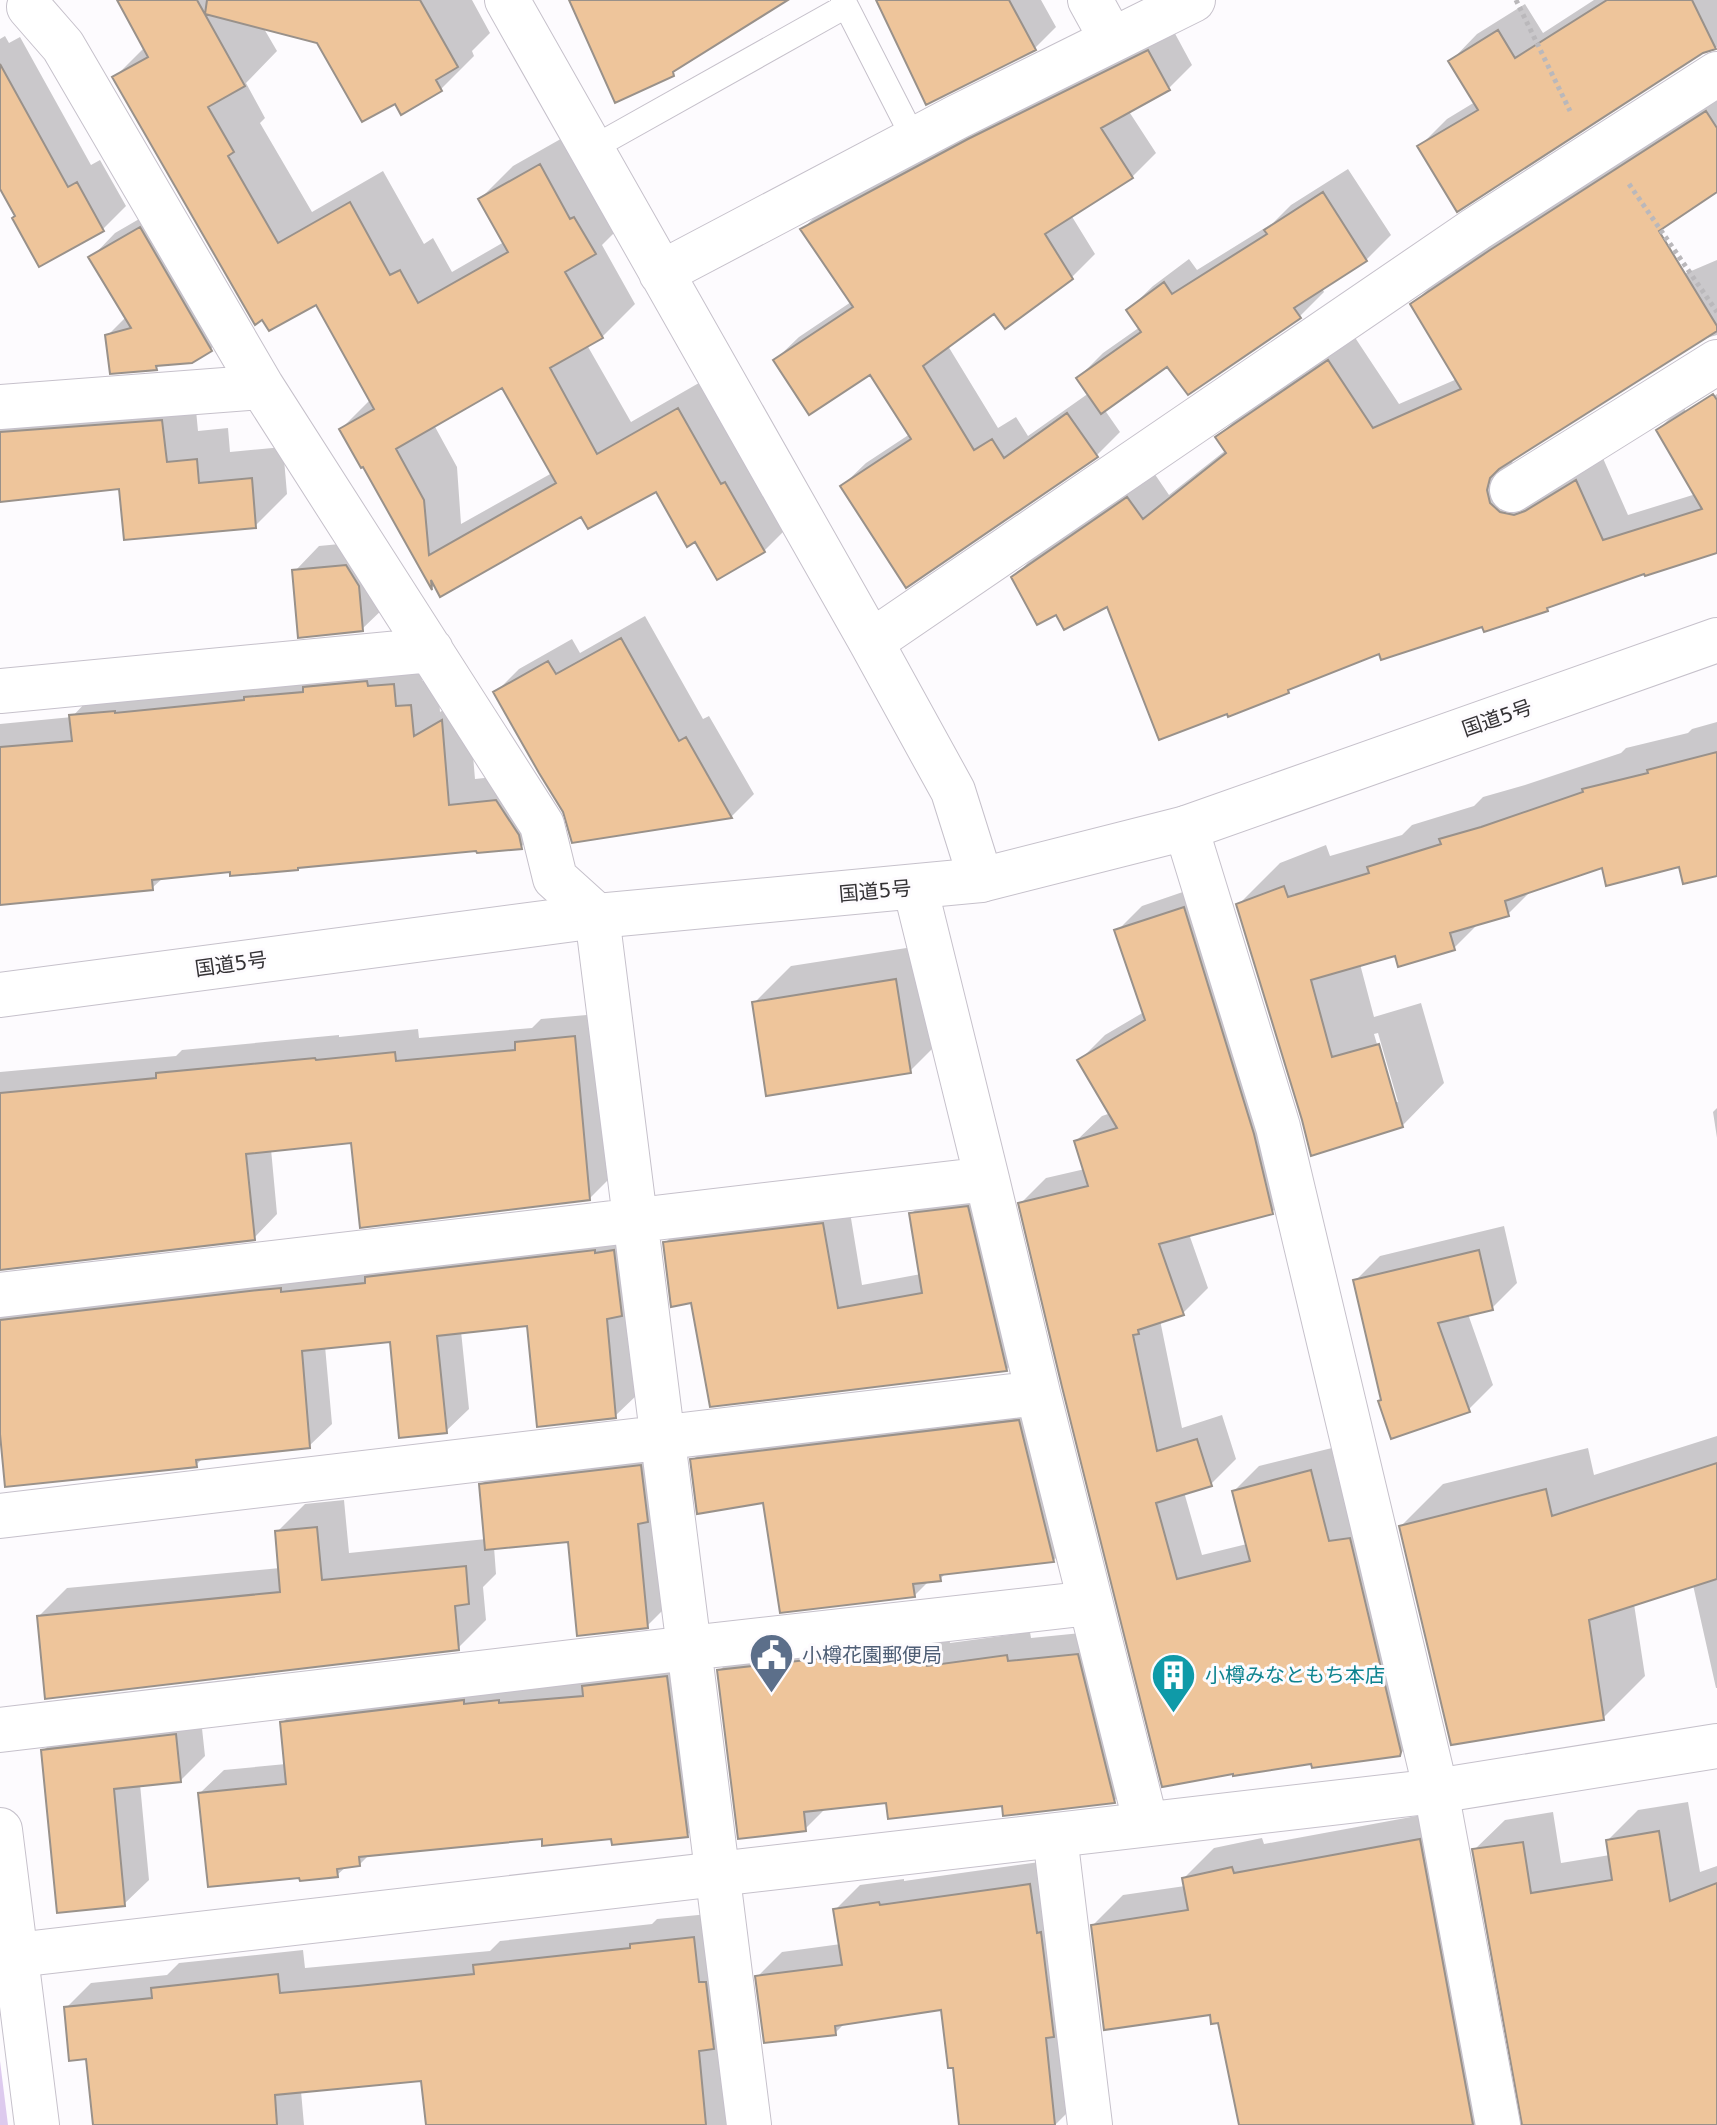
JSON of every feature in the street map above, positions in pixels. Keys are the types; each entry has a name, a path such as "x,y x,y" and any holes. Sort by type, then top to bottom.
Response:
{"main road":[{"path":"507,0 953,791 981,880"},
{"path":"1090,0 1112,40"},
{"path":"661,273 914,139 1193,0"},
{"path":"24,4 63,46 262,387 542,825 555,878 597,916 749,2125"},
{"path":"871,642 1476,229 1717,74"},
{"path":"1512,490 1717,362"},
{"path":"0,407 262,387"},
{"name":"国道5号","path":"0,995 597,916 981,880 1186,828 1717,640"},
{"path":"0,691 431,650"},
{"path":"1186,828 1278,1127 1436,1791 1498,2125"},
{"path":"915,887 1146,1824"},
{"path":"0,1295 987,1179"},
{"path":"0,1516 1038,1393"},
{"path":"0,1730 1090,1603"},
{"path":"8,1957 1436,1791 1717,1746"},
{"path":"0,1830 8,1957 37,2125"},
{"path":"1055,1836 1090,2125"}],"lane":[{"path":"591,149 844,3 914,139"}],"path":[{"path":"1516,0 1598,152 1717,312"}],"shaded area":[{"path":"0,2061 8,2125 0,2125"}],"building":[{"path":"117,0 197,0 245,86 208,107 234,152 228,156 278,243 350,202 390,275 400,270 418,303 508,252 478,199 540,164 570,219 574,217 596,254 565,272 603,338 550,368 597,454 678,408 721,484 725,482 765,552 717,580 695,542 687,547 656,492 588,529 581,517 440,597 431,580 432,590 339,429 374,409 316,305 269,331 262,320 255,325 112,77 148,57","holes":["502,388 556,483 429,555 424,500 396,449"]},
{"path":"207,0 420,0 458,67 436,80 442,91 401,115 395,104 362,122 317,43 205,14"},
{"path":"569,0 788,0 673,72 674,76 615,103"},
{"path":"876,0 1009,0 1036,50 926,105"},
{"path":"1607,0 1692,0 1716,49 1703,53 1457,212 1417,146 1478,110 1448,61 1498,30 1515,58"},
{"path":"1148,50 1170,90 1101,128 1133,178 1045,234 1073,279 1005,329 994,314 923,366 974,450 992,439 1004,458 1067,413 1098,457 906,588 840,486 911,439 870,375 809,415 773,360 853,307 800,229 968,139"},
{"path":"0,64 68,187 77,182 104,231 39,267 0,189"},
{"path":"1706,111 1717,128 1717,192 1659,231 1717,326 1717,331 1499,469 1490,478 1487,490 1490,503 1500,512 1514,515 1576,480 1603,540 1702,509 1656,430 1713,394 1717,400 1717,553 1644,574 1484,632 1482,627 1381,660 1379,654 1228,717 1227,714 1159,740 1107,607 1064,630 1056,615 1037,625 1011,577 1127,497 1143,519 1226,453 1215,437 1328,360 1373,428 1461,389 1410,304"},
{"path":"1323,192 1367,261 1294,308 1301,318 1188,395 1167,367 1101,414 1076,378 1141,332 1126,310 1164,282 1172,294 1267,234 1264,230"},
{"path":"140,227 212,351 192,363 110,374 105,335 131,328 88,257"},
{"path":"162,420 167,462 197,459 199,483 252,478 256,528 124,540 119,489 0,502 0,432"},
{"path":"346,565 359,586 363,631 298,638 292,570"},
{"path":"621,638 679,741 686,737 732,818 572,843 563,812 493,692 548,661 556,674"},
{"path":"367,681 368,686 394,684 396,706 411,705 414,736 442,720 449,805 496,800 519,835 522,849 230,876 230,872 152,880 153,890 0,905 0,747 72,741 69,715 244,700 244,697 303,692 303,687"},
{"path":"1717,752 1717,876 1683,884 1679,867 1606,886 1602,868 1505,901 1509,916 1450,933 1455,950 1398,967 1395,956 1311,980 1332,1057 1379,1044 1403,1127 1311,1156 1236,904 1284,886 1288,897 1369,873 1367,867 1441,844 1439,839 1583,792 1582,789"},
{"path":"1184,907 1254,1134 1273,1214 1159,1244 1184,1315 1138,1330 1139,1334 1133,1335 1157,1451 1197,1439 1212,1486 1156,1503 1177,1579 1250,1561 1232,1491 1311,1470 1329,1541 1350,1538 1401,1752 1400,1756 1312,1768 1311,1764 1233,1774 1162,1787 1018,1203 1088,1186 1074,1141 1117,1128 1077,1060 1145,1020 1114,930"},
{"path":"896,979 911,1073 766,1096 752,1002"},
{"path":"575,1036 590,1200 360,1228 351,1143 246,1154 255,1240 0,1270 0,1093 156,1078 156,1073 315,1058 395,1052 396,1061 515,1050 515,1042"},
{"path":"968,1206 1007,1371 710,1407 691,1303 671,1307 663,1242 823,1223 838,1308 922,1293 909,1213"},
{"path":"595,1250 595,1253 614,1250 622,1316 607,1319 616,1418 537,1427 527,1326 437,1336 447,1433 399,1438 390,1342 302,1351 310,1448 196,1460 197,1467 5,1487 0,1434 0,1320 259,1290 281,1288 281,1292 365,1283 365,1277"},
{"path":"1479,1250 1493,1310 1438,1323 1470,1412 1391,1439 1378,1401 1381,1400 1353,1280"},
{"path":"1019,1420 1054,1562 940,1575 941,1581 913,1584 915,1597 780,1613 763,1503 697,1514 690,1459"},
{"path":"1717,1463 1717,1579 1589,1620 1604,1720 1451,1745 1399,1526 1546,1489 1552,1516"},
{"path":"641,1465 648,1522 638,1524 648,1628 577,1636 568,1542 485,1550 479,1484"},
{"path":"317,1527 322,1580 466,1566 469,1604 455,1606 459,1650 45,1699 37,1616 280,1592 275,1531"},
{"path":"923,1647 927,1666 1007,1655 1008,1661 1078,1654 1115,1803 1003,1816 1002,1806 888,1819 886,1803 804,1812 806,1831 738,1839 717,1670"},
{"path":"667,1676 688,1837 612,1845 611,1839 542,1846 542,1839 359,1857 360,1866 337,1869 338,1877 208,1887 198,1793 286,1784 280,1722 464,1700 464,1704 499,1700 499,1703 583,1696 582,1686"},
{"path":"176,1734 181,1782 114,1789 125,1906 57,1913 41,1750"},
{"path":"1659,1831 1670,1901 1717,1883 1717,2125 1522,2125 1472,1849 1523,1842 1531,1893 1612,1880 1606,1840"},
{"path":"1420,1839 1473,2125 1239,2125 1218,2023 1211,2024 1210,2015 1104,2030 1091,1925 1188,1910 1182,1878 1232,1867 1234,1873"},
{"path":"1030,1884 1037,1933 1041,1932 1054,2037 1046,2038 1055,2125 959,2125 953,2068 948,2068 941,2010 835,2026 836,2035 764,2043 755,1976 842,1965 833,1909"},
{"path":"694,1937 699,1982 706,1982 714,2049 699,2051 706,2125 426,2125 421,2081 275,2095 277,2125 93,2125 86,2059 69,2061 64,2007 152,1998 151,1988 278,1974 280,1993 358,1986 474,1974 473,1965 630,1948 630,1944"}],"place":[{"name":"小樽花園郵便局","path":"771,1694"},
{"name":"小樽みなともち本店","path":"1174,1714"}]}
